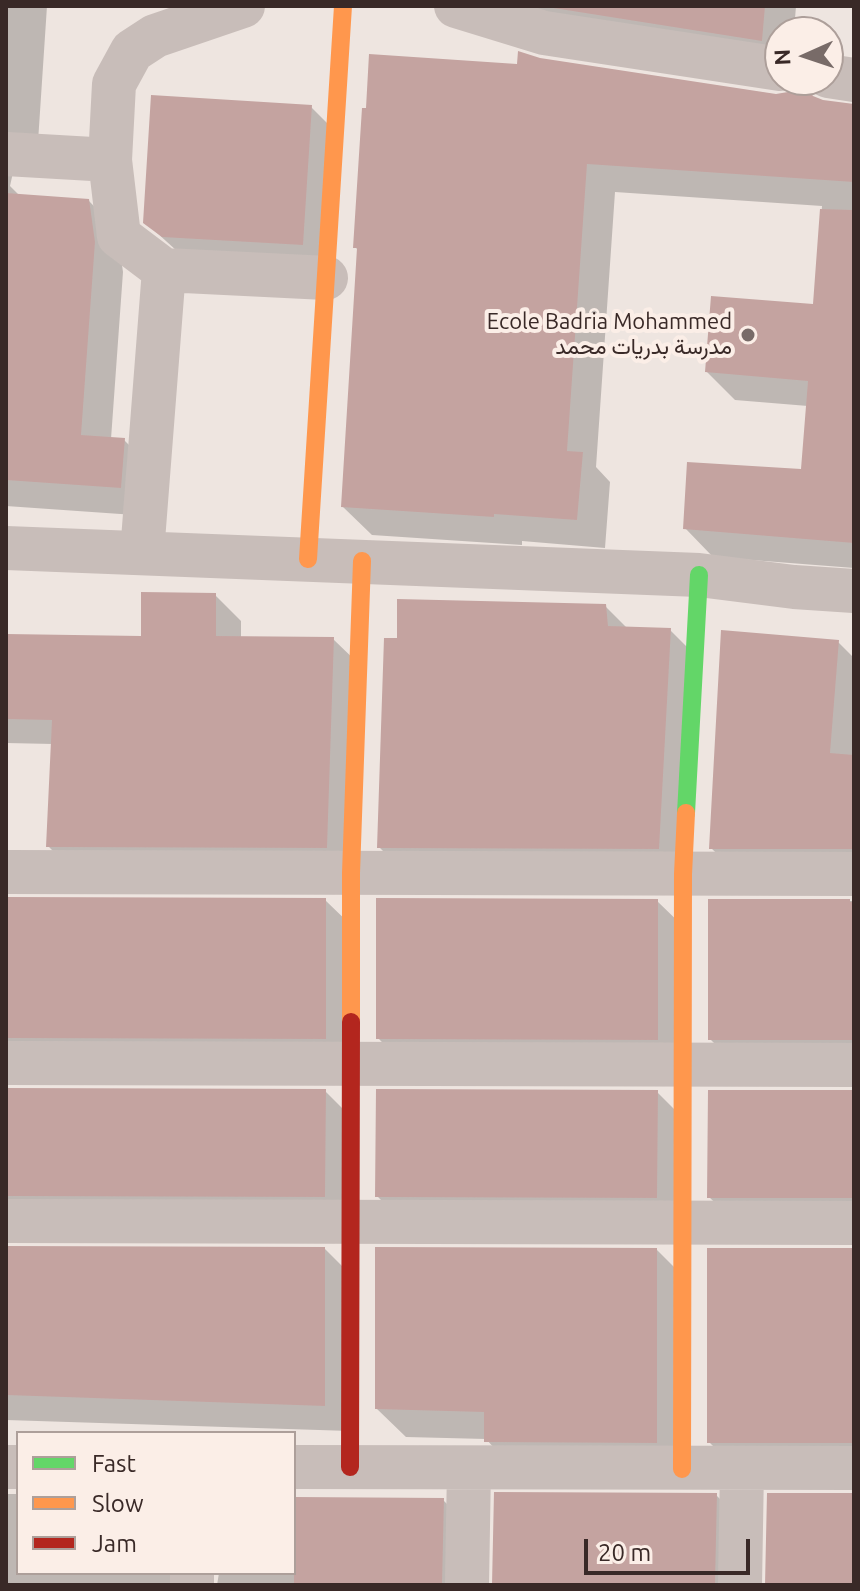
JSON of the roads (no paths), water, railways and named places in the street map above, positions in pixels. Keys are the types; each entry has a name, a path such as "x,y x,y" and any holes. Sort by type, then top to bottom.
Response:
{"street":[{"path":"59,157 114,84 132,51 155,36 243,6"},
{"path":"308,559 343,6"},
{"path":"456,6 544,33 764,67"},
{"path":"114,84 110,160 119,236 164,270 326,278"},
{"path":"6,154 110,160"},
{"path":"142,553 164,270"},
{"path":"6,548 699,575 854,591"},
{"path":"350,1467 351,873 362,561"},
{"path":"682,1469 683,874 699,575"},
{"path":"6,872 854,874"},
{"path":"6,1063 854,1065"},
{"path":"6,1221 854,1223"},
{"path":"296,1467 854,1468"},
{"path":"467,1585 469,1468"},
{"path":"740,1585 742,1468"}],"place":[{"name":"Ecole Badria Mohammed مدرسة بدريات محمد","path":"748,335"}]}
